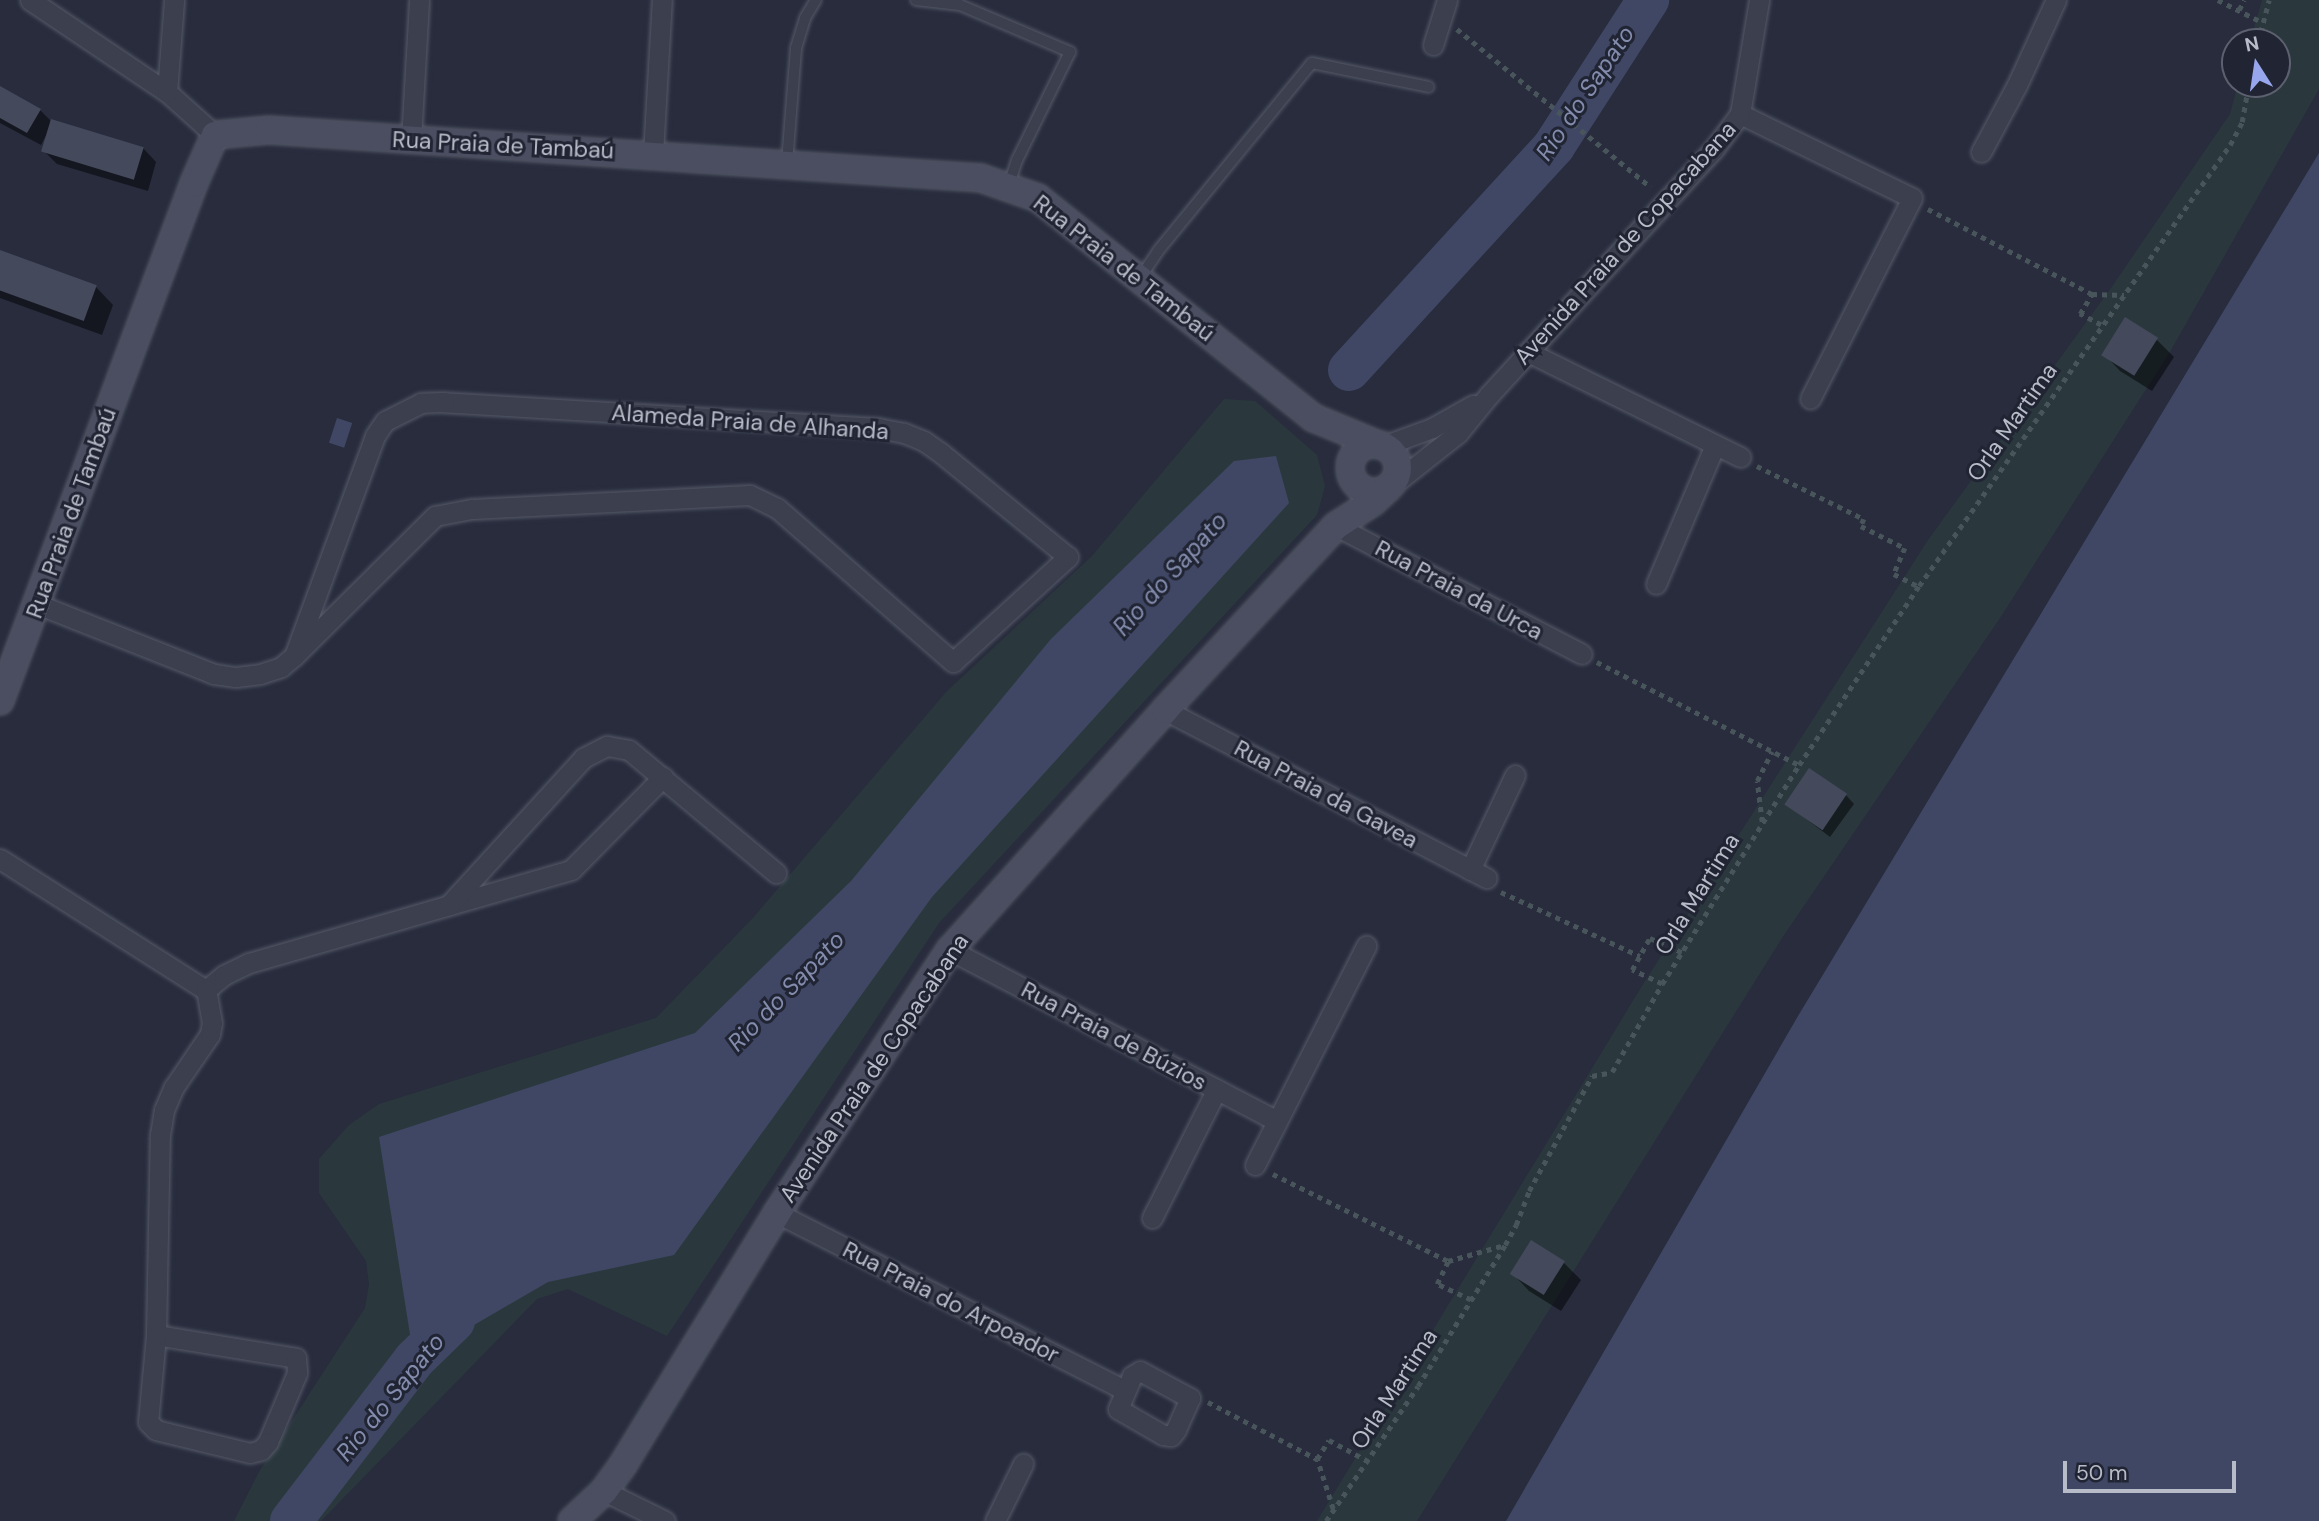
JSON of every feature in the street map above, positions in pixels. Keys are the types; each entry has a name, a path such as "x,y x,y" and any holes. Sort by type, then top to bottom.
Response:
{"street":[{"path":"30,0 167,92 215,135"},
{"path":"167,92 174,0"},
{"path":"411,140 419,0"},
{"path":"653,154 662,0"},
{"name":"Avenida Praia de Copacabana","path":"572,1521 604,1491 777,1213 950,950 1165,710 1336,526 1441,448 1668,201 1740,114 1759,0"},
{"path":"1981,152 2017,85 2056,0"},
{"path":"1433,46 1444,8"},
{"path":"1740,114 1912,198 1810,398"},
{"name":"Rua Praia de Tambaú","path":"0,701 194,183 215,135 269,130 981,178 1038,198 1063,215 1314,418 1381,445"},
{"path":"1528,352 1740,457"},
{"name":"Avenida Praia de Copacabana","path":"1381,445 1443,423 1489,394"},
{"name":"Alameda Praia de Alhanda","path":"37,604 214,674 236,677 260,674 281,667 294,656 435,516 453,511 750,495 777,508 953,662 1068,557 941,453 924,441 904,433 865,427 444,402 421,403 385,421 375,436 294,656"},
{"name":"Rua Praia de Tambaú","path":"1314,418 1350,471"},
{"path":"1381,445 1390,450 1398,463 1396,479 1390,487 1381,492 1364,491 1352,480 1350,471 1356,452 1367,446 1381,445"},
{"path":"1657,584 1715,445"},
{"name":"Avenida Praia de Copacabana","path":"1336,526 1350,471"},
{"name":"Rua Praia da Urca","path":"1336,526 1582,654"},
{"name":"Rua Praia da Gavea","path":"1165,710 1479,874"},
{"path":"448,906 594,750 607,746 629,750 776,873"},
{"path":"1479,874 1515,775"},
{"path":"206,990 224,975 249,963 572,870 663,777"},
{"path":"0,859 206,990 212,1023 210,1034 174,1087 164,1111 160,1135 156,1335 148,1422 151,1427 250,1453 261,1450 268,1442 297,1373 296,1358 156,1335"},
{"path":"1255,1165 1366,946"},
{"name":"Rua Praia de Búzios","path":"950,950 1278,1121"},
{"path":"1152,1218 1217,1089"},
{"name":"Rua Praia do Arpoador","path":"777,1213 1125,1390"},
{"path":"1140,1371 1190,1398 1176,1430 1167,1436 1119,1412 1117,1406 1132,1376 1140,1371"},
{"path":"995,1521 1023,1464"},
{"path":"604,1491 665,1521"}],"lane":[{"path":"787,163 796,48 805,18 816,0"},
{"path":"916,0 960,5 1070,52 1017,160 1009,186"},
{"path":"1140,278 1158,251 1312,63 1429,87"}],"path":[{"path":"2218,0 2262,22"},
{"path":"2239,10 2244,0"},
{"path":"2261,28 2269,0"},
{"path":"1444,8 1668,201"},
{"name":"Orla Martima","path":"1326,1521 1368,1461 1504,1245 1529,1191 1592,1076 1612,1072 1662,984 1798,765 1919,586 2230,145 2242,122 2246,98"},
{"path":"1912,198 1932,212 2092,294 2125,295"},
{"path":"2092,294 2080,314 2101,325"},
{"path":"1740,457 1864,519 1861,526 1905,548 1894,573 1919,586"},
{"path":"1582,654 1798,765"},
{"path":"1762,822 1757,781 1772,752"},
{"path":"1479,874 1503,893 1640,957"},
{"path":"1662,984 1632,970 1650,938 1682,952"},
{"path":"1255,1165 1448,1261 1504,1245"},
{"path":"1448,1261 1437,1284 1471,1300"},
{"path":"1190,1398 1201,1398 1317,1459 1334,1510"},
{"path":"1317,1459 1329,1440 1368,1461"}],"shaded area":[{"path":"2262,0 2319,0 2319,89 2171,350 2000,618 1782,938 1417,1521 1317,1521 1645,981 1928,540 2111,288 2230,114 2234,98 2291,98 2291,28 2254,28"},
{"path":"1224,399 1255,401 1317,455 1325,486 1317,515 939,923 667,1336 568,1289 537,1299 321,1521 234,1521 260,1470 365,1308 369,1284 366,1261 319,1193 319,1159 349,1125 379,1104 656,1018 752,919 947,691 1092,556"}],"water":[{"path":"2319,153 2319,1521 1506,1521 1798,1016"},
{"path":"337,418 352,423 344,448 329,443"},
{"path":"1276,456 1289,503 932,897 674,1255 548,1282 414,1360 379,1137 695,1033 851,881 1051,639 1234,461"}],"building":[{"path":"0,86 41,109 27,133 0,118"},
{"path":"51,119 144,147 134,180 41,152"},
{"path":"0,250 97,285 84,321 0,290"},
{"path":"2125,317 2158,338 2134,376 2101,355"},
{"path":"1809,768 1847,794 1823,830 1784,804"},
{"path":"1531,1240 1565,1261 1544,1295 1510,1274"}],"waterway":[{"name":"Rio do Sapato","path":"1349,370 1554,146 1648,0"},
{"name":"Rio do Sapato","path":"291,1521 414,1360 454,1321"}]}
